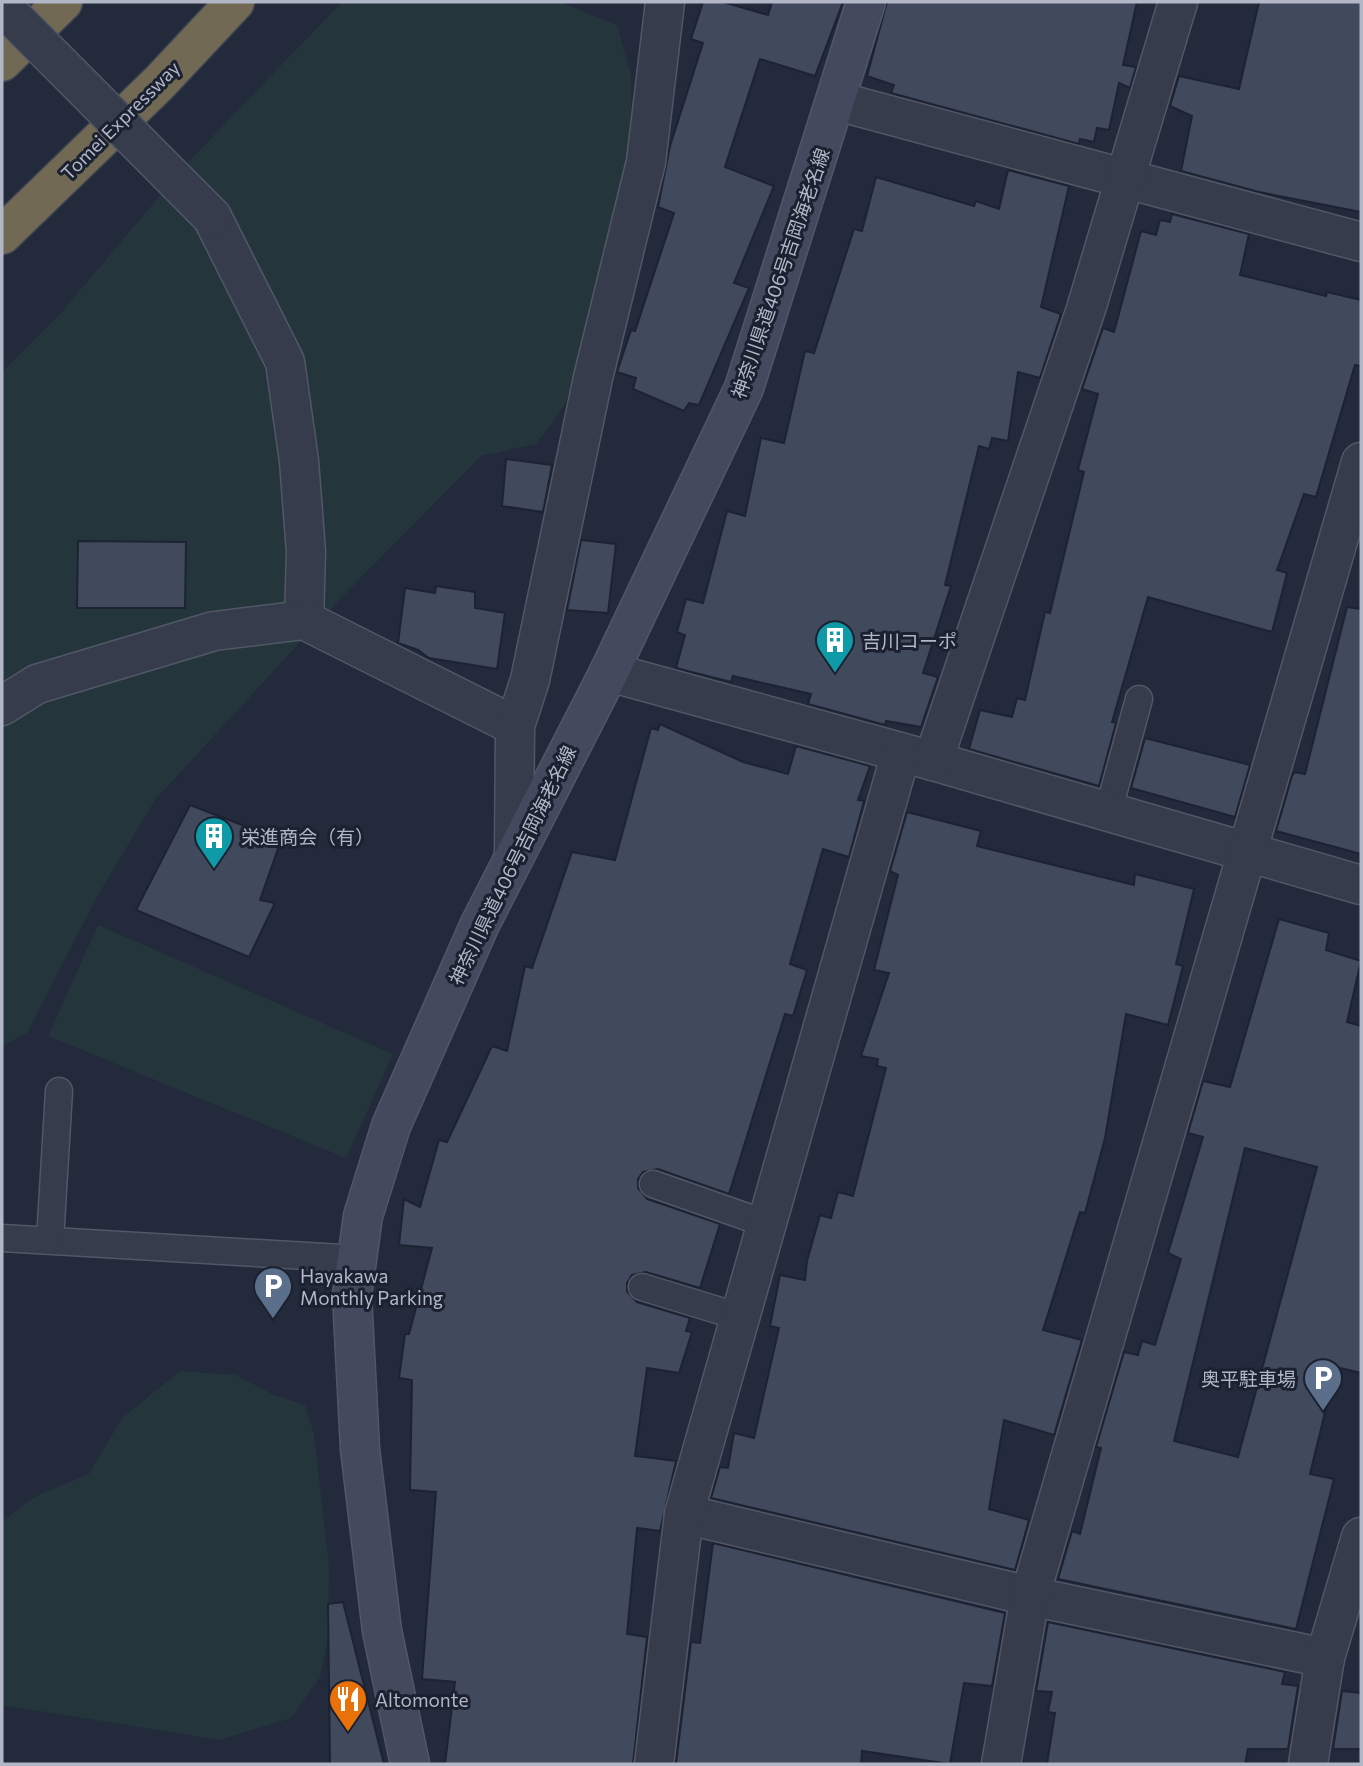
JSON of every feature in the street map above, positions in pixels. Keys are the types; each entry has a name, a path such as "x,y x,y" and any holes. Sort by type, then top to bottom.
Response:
{"highway":[{"path":"2,62 63,2"},
{"name":"Tomei Expressway","path":"2,235 159,83 236,2"}],"main road":[{"name":"神奈川県道406号吉岡海老名線","path":"410,1764 382,1630 360,1449 352,1295 363,1216 391,1126 480,925 609,672 744,388 838,101 866,2"}],"street":[{"path":"514,856 515,726 530,680 593,378 646,162 665,2"},
{"path":"654,1764 684,1514 766,1224 917,757 1127,180 1178,2"},
{"path":"2,6 212,218 285,362 299,461 306,552 304,620"},
{"path":"838,101 1361,242"},
{"path":"1001,1764 1030,1596 1361,462"},
{"path":"2,706 37,684 214,631 304,620 515,726"},
{"path":"609,672 917,757 1361,885"},
{"path":"684,1514 1030,1596 1325,1658"},
{"path":"1308,1764 1325,1658 1361,1536"}],"lane":[{"path":"1108,812 1139,699"},
{"path":"50,1240 59,1091"},
{"path":"653,1184 766,1224"},
{"path":"2,1238 358,1259"},
{"path":"642,1287 740,1317"}],"shaded area":[{"path":"342,2 559,2 617,25 631,76 632,155 607,297 564,406 536,444 481,456 338,601 155,800 98,895 27,1033 2,1046 2,372 60,314 191,159"},
{"path":"98,925 393,1054 346,1158 48,1036"},
{"path":"180,1371 236,1375 274,1395 305,1405 314,1434 329,1567 328,1639 320,1677 291,1718 220,1740 2,1705 2,1522 36,1496 89,1474 122,1418"}],"building":[{"path":"703,2 723,2 768,15 772,2 843,2 815,76 760,59 725,167 774,186 734,283 749,288 699,405 689,403 684,411 633,389 636,378 617,372 631,330 635,331 674,213 658,207 670,146 703,43 691,39"},
{"path":"887,2 1137,2 1123,65 1136,67 1130,88 1119,83 1109,130 1097,128 1094,142 1080,139 1079,144 891,93 894,85 867,76"},
{"path":"1259,2 1361,2 1361,212 1259,192 1181,171 1192,116 1170,106 1179,76 1239,89"},
{"path":"1008,170 1069,186 1041,307 1061,314 1040,378 1018,372 1008,441 992,438 989,449 979,446 945,585 951,586 923,673 938,677 921,727 886,721 885,725 808,704 811,694 733,676 731,682 676,668 685,635 677,632 686,599 703,603 727,511 745,516 761,438 784,443 805,351 814,353 854,229 862,231 876,177 974,206 976,201 999,209"},
{"path":"1172,214 1249,234 1240,275 1326,296 1327,292 1361,300 1361,366 1355,365 1316,497 1304,494 1277,570 1287,573 1272,632 1148,597 1112,722 1116,723 1099,786 969,749 980,710 1012,717 1017,698 1025,700 1045,612 1050,613 1084,472 1078,470 1098,394 1082,389 1103,328 1114,332 1141,231 1156,235 1160,220 1170,222"},
{"path":"506,459 552,465 543,512 502,506"},
{"path":"581,540 616,544 608,613 567,610"},
{"path":"78,541 186,542 185,608 77,608"},
{"path":"436,586 475,592 475,608 505,613 497,669 429,658 418,650 398,643 405,588 435,593"},
{"path":"1347,607 1361,609 1361,854 1276,831 1292,776 1295,772 1305,774"},
{"path":"660,724 743,762 788,774 796,746 870,766 858,800 864,801 849,857 823,849 790,964 807,970 793,1016 785,1014 729,1194 658,1169 643,1172 638,1179 638,1188 647,1199 720,1224 700,1288 646,1272 632,1275 627,1283 627,1291 637,1302 690,1318 686,1331 692,1332 679,1373 647,1368 635,1456 676,1461 660,1531 637,1528 627,1634 647,1637 633,1764 445,1764 455,1682 422,1679 436,1492 410,1490 412,1380 399,1378 405,1334 409,1334 432,1248 399,1245 404,1199 420,1207 439,1140 447,1142 492,1046 507,1051 525,966 532,968 572,852 615,860 651,728 658,730"},
{"path":"1145,738 1250,765 1235,817 1131,788"},
{"name":"栄進商会（有）","path":"190,805 281,840 260,900 275,903 249,957 136,910"},
{"path":"907,812 981,831 977,846 1134,885 1135,874 1194,889 1176,964 1183,966 1168,1025 1126,1014 1105,1138 1085,1213 1080,1212 1043,1330 1082,1340 1054,1435 1004,1420 989,1509 1029,1520 1015,1570 711,1498 720,1467 728,1468 734,1433 754,1438 779,1328 770,1326 780,1275 805,1280 807,1261 820,1215 831,1218 838,1192 853,1196 886,1068 877,1066 878,1059 861,1056 889,973 874,970 898,875 890,871"},
{"path":"1279,919 1329,933 1326,950 1361,961 1347,1022 1361,1026 1361,1373 1336,1367 1310,1474 1334,1479 1296,1629 1058,1579 1072,1531 1080,1534 1101,1448 1096,1447 1124,1352 1138,1355 1142,1341 1155,1345 1181,1259 1168,1253 1203,1137 1188,1133 1203,1081 1230,1087","holes":["1245,1148 1317,1167 1238,1457 1174,1441"]},
{"path":"713,1543 1005,1613 992,1686 964,1683 950,1764 862,1751 861,1764 676,1764 691,1642 700,1643"},
{"path":"343,1602 384,1764 330,1764 328,1604"},
{"path":"1048,1622 1285,1672 1282,1684 1298,1686 1288,1749 1248,1749 1245,1764 1047,1764 1055,1713 1048,1712 1052,1692 1036,1691"},
{"path":"1342,1691 1361,1693 1361,1749 1333,1749"}],"place":[{"name":"吉川コーポ","path":"835,674"},
{"name":"栄進商会（有）","path":"214,870"},
{"name":"Hayakawa Monthly Parking","path":"273,1320"},
{"name":"奥平駐車場","path":"1323,1412"},
{"name":"Altomonte","path":"348,1733"}]}
